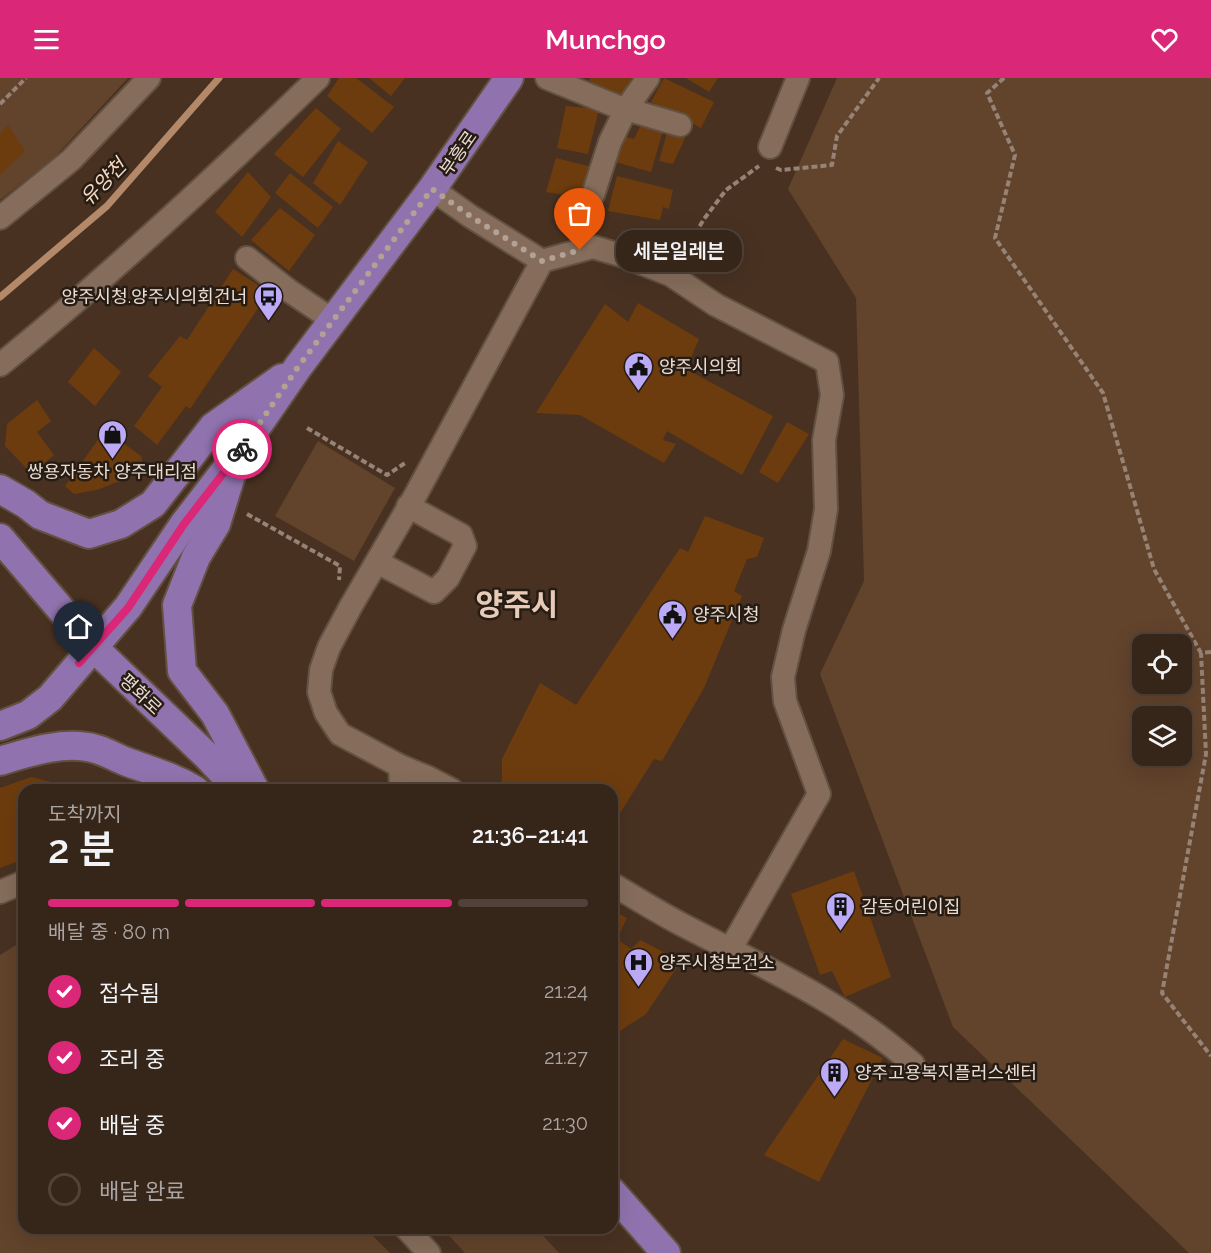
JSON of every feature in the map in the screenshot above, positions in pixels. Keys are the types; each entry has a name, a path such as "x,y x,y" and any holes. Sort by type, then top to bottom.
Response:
{"main road":[{"name":"부흥로","path":"0,726 28,715 50,698 128,608 184,524 432,189 509,78"},
{"path":"0,489 40,515 89,534 120,524 153,504 213,427 298,367"},
{"path":"238,454 216,524 196,557 177,605 182,671 215,714 252,784"},
{"name":"평화로","path":"0,538 93,647 234,784"},
{"path":"0,761 41,748 82,746 97,749 124,761 174,777 185,784"},
{"path":"618,1199 666,1253"}],"street":[{"path":"0,218 70,160 149,78"},
{"path":"0,366 173,216 318,78"},
{"path":"547,78 626,109 680,126"},
{"path":"593,195 610,142 626,109 648,78"},
{"path":"768,158 798,78"},
{"path":"432,189 542,261"},
{"path":"0,231 34,191"},
{"path":"440,784 400,766 340,734 326,712 319,692 321,670 329,647 408,506 416,496 542,261 593,247 671,275 716,305 827,362 832,395 824,440 826,509 819,552 794,630 783,677 785,701 819,795 731,948"},
{"path":"247,258 288,290 334,321"},
{"path":"377,562 434,592 448,578 465,546 461,535 408,506"},
{"path":"400,766 401,784"},
{"path":"0,892 18,884"},
{"path":"618,887 678,922 803,986 845,1011 884,1038 913,1064"},
{"path":"412,1234 429,1253"}],"path":[{"path":"0,104 26,78"},
{"path":"671,275 705,219 726,190 768,158 781,170 832,165 837,136 879,78"},
{"path":"1004,78 987,93 1015,155 995,238 1103,393 1154,569 1201,653 1206,754 1162,993 1211,1056"},
{"path":"307,428 387,476 404,465 409,455"},
{"path":"247,514 340,566 339,585"},
{"path":"1201,653 1211,652"}],"shaded area":[{"path":"0,78 128,78 52,160 0,200"},
{"path":"837,78 1211,78 1211,1253 1189,1253 953,1027 820,674 864,581 856,298 788,189"},
{"path":"318,441 395,488 354,561 275,516"},
{"path":"18,944 18,1234 371,1234 390,1253 0,1253 0,955"},
{"path":"448,1234 542,1234 559,1253 465,1253"}],"building":[{"path":"339,78 356,78 394,107 372,133 327,96"},
{"path":"369,78 405,78 391,96"},
{"path":"590,78 632,78 621,98 589,81"},
{"path":"664,78 714,102 701,128 651,102"},
{"path":"686,78 718,78 709,92"},
{"path":"566,106 599,109 588,154 557,148"},
{"path":"316,108 341,129 303,177 274,154"},
{"path":"643,121 664,127 651,172 615,162 622,136 634,139"},
{"path":"8,125 25,151 0,175 0,133"},
{"path":"667,133 685,138 673,164 659,161"},
{"path":"338,141 368,162 340,205 313,183"},
{"path":"556,158 592,167 584,198 546,192"},
{"path":"248,172 271,197 242,237 215,212"},
{"path":"290,173 333,207 318,228 275,193"},
{"path":"617,176 673,190 669,209 663,207 660,220 608,211"},
{"path":"280,208 315,235 289,271 251,240"},
{"path":"233,269 269,292 190,409 186,406 157,445 134,426 162,387 148,376 180,336 187,340"},
{"name":"양주시의회","path":"638,303 699,339 686,369 773,416 742,475 667,431 663,440 676,444 664,463 580,415 536,413 605,304 628,322"},
{"path":"94,348 121,372 95,406 68,382"},
{"path":"37,400 51,421 37,432 54,455 32,474 5,446 7,424"},
{"path":"787,422 809,434 778,483 759,472"},
{"name":"쌍용자동차 양주대리점","path":"105,430 141,456 143,465 132,476 97,490 74,494 65,486"},
{"name":"양주시청","path":"705,516 764,538 757,557 747,559 734,591 742,596 704,688 662,761 654,759 618,816 618,784 502,784 502,759 540,683 576,705 680,548 688,552"},
{"path":"31,777 60,784 18,784 18,861 0,868 0,788"},
{"name":"감동어린이집","path":"854,871 891,977 845,997 832,971 820,975 791,894"},
{"name":"양주시청보건소","path":"618,913 627,918 618,937"},
{"name":"양주시청보건소","path":"618,940 631,949 640,940 681,961 646,1014 618,1032"},
{"name":"양주고용복지플러스센터","path":"843,1039 883,1058 819,1182 764,1155"}],"waterway":[{"name":"유양천","path":"0,297 107,206 219,78"}],"way so far":[{"path":"242,449 298,367 432,189 542,261 580,250"}],"place":[{"name":"세븐일레븐","path":"580,250"},
{"name":"양주시청.양주시의회건너","path":"268,322"},
{"name":"양주시의회","path":"638,392"},
{"name":"쌍용자동차 양주대리점","path":"112,460"},
{"name":"양주시청","path":"672,640"},
{"name":"감동어린이집","path":"840,932"},
{"name":"양주시청보건소","path":"638,988"},
{"name":"양주고용복지플러스센터","path":"834,1098"}],"district":[{"name":"양주시","path":"517,604"}],"route":[{"path":"79,663 128,608 184,524 242,449"}]}
